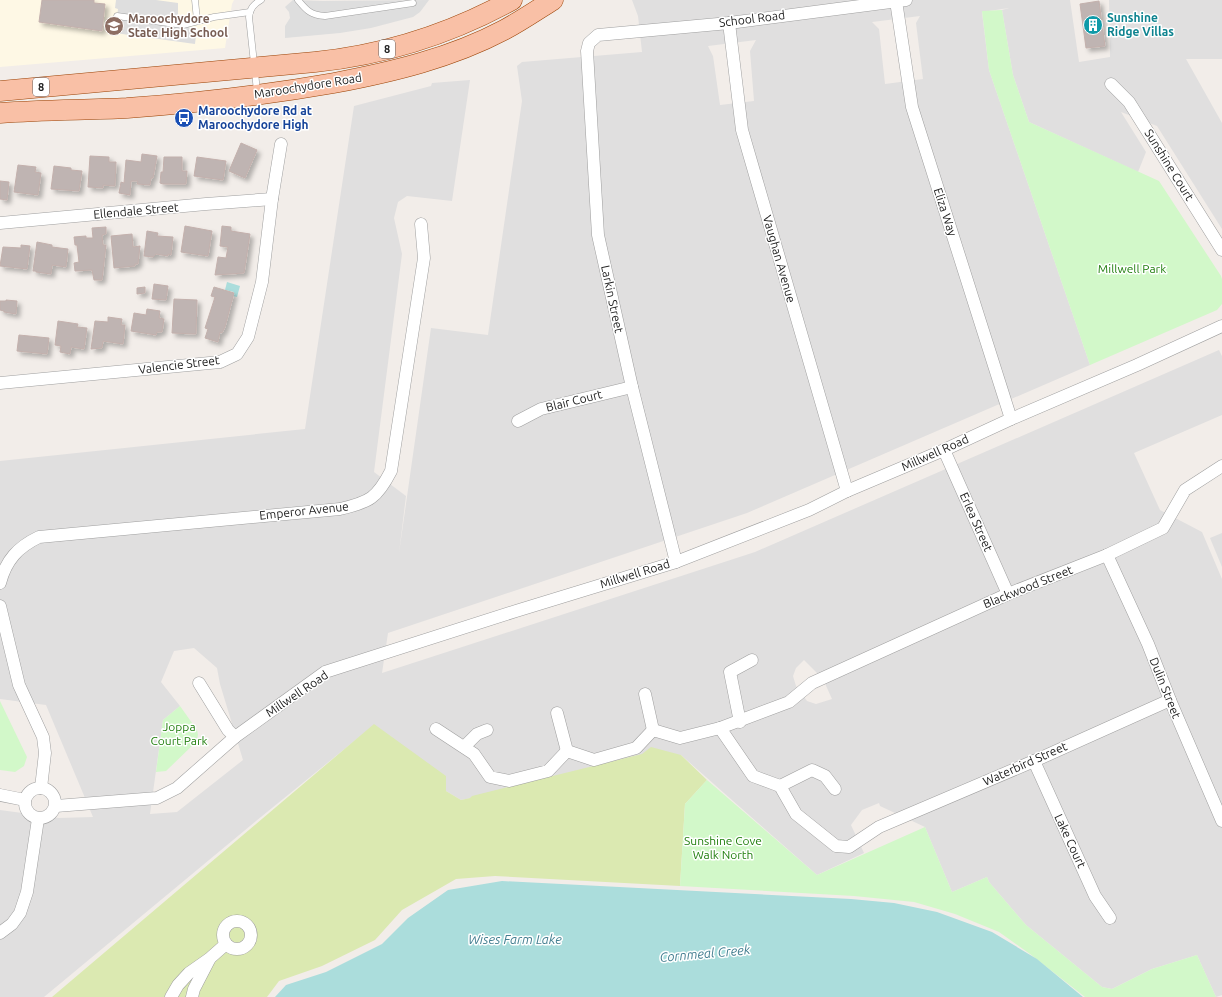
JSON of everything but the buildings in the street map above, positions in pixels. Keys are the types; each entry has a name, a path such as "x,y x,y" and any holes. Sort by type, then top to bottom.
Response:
{"main road":[{"name":"Maroochydore Road","path":"0,91 336,59 392,48 422,40 490,12 512,0"},
{"name":"Maroochydore Road","path":"0,113 128,108 258,95 370,76 410,66 471,45 504,30 553,0"}],"street":[{"name":"School Road","path":"598,35 729,23 901,1"},
{"name":"Eliza Way","path":"901,1 912,107 1011,419"},
{"name":"Vaughan Avenue","path":"729,23 742,130 847,491"},
{"name":"Larkin Street","path":"598,35 589,42 587,51 598,235 632,388 676,562"},
{"name":"Sunshine Court","path":"1111,84 1129,102 1222,250"},
{"name":"Valencie Street","path":"0,383 220,362 237,354 248,337 262,282 272,199 281,144"},
{"name":"Ellendale Street","path":"0,224 272,199"},
{"name":"Emperor Avenue","path":"0,583 2,573 11,557 27,543 39,537 340,509 359,505 373,498 382,488 392,470 424,258 421,224"},
{"name":"Millwell Road","path":"56,806 156,798 177,788 234,737 325,672 516,610 676,562 809,510 847,491 944,450 1222,326"},
{"name":"Blair Court","path":"518,421 541,409 632,388"},
{"name":"Erlea Street","path":"944,450 1008,594"},
{"name":"Blackwood Street","path":"653,730 680,738 740,722 789,702 812,683 1008,594 1107,555 1163,528 1185,490 1222,466"},
{"name":"Dulin Street","path":"1107,555 1148,644 1170,700 1222,821"},
{"path":"0,606 20,686 43,737 45,753 41,788"},
{"path":"740,722 730,672 752,660"},
{"path":"199,683 228,730 234,737"},
{"path":"567,751 594,760 636,748 653,730 645,694"},
{"name":"Waterbird Street","path":"780,786 796,814 836,846 849,847 879,827 1034,761 1170,700"},
{"path":"557,713 567,751"},
{"path":"720,728 753,776 780,786 812,770 825,776 835,789"},
{"path":"436,729 474,754 490,778 509,781 548,771 567,751"},
{"path":"464,747 477,734 487,730"},
{"name":"Lake Court","path":"1034,761 1095,896 1110,918"},
{"path":"41,788 48,790 53,794 56,800 56,806 49,816 38,819 28,812 25,806 26,800 31,791 41,788"},
{"path":"0,795 26,800"},
{"path":"0,933 12,924 20,912 27,892 38,819"},
{"path":"171,997 178,985 189,973 209,959 226,944"},
{"path":"192,997 194,989 209,959"}],"lane":[{"path":"195,0 197,20"},
{"path":"258,95 254,67 250,12 256,3 261,0"},
{"path":"298,0 315,15 326,16 413,3"},
{"path":"117,16 183,25 197,20 250,12"}],"shaded area":[{"name":"Maroochydore State High School","path":"0,0 234,0 232,4 225,48 0,67"},
{"path":"116,0 156,0 178,3 178,15 196,35 195,44 115,33 118,9 115,8"},
{"path":"293,0 429,0 420,12 413,17 371,28 340,33 285,38 285,26 290,18 289,12 285,7"},
{"path":"632,0 1070,0 1079,62 1110,57 1109,0 1222,0 1222,59 1186,59 1222,123 1222,229 1157,126 1121,112 1146,152 1138,172 1029,122 1013,75 1002,10 1009,8 982,12 989,70 1090,365 747,513 388,633 382,673 755,552 1219,350 1222,356 1222,415 1134,453 1160,510 1202,532 1222,579 1222,995 1216,997 1197,955 1152,969 1112,989 1102,987 1026,925 989,882 987,877 952,892 925,827 880,806 879,803 862,810 851,825 864,853 817,875 681,755 461,800 446,791 374,725 44,997 0,997 0,810 59,818 93,817 46,705 0,699 0,461 305,429 354,106 431,86 432,83 470,80 452,201 407,196 398,202 394,218 402,254 374,472 406,496 399,553 431,328 488,335 522,101 517,66 522,62 642,52 638,16","holes":["920,16 916,23 923,79 885,84 879,29 872,22","756,40 750,51 754,101 720,105 713,56 708,46","194,648 217,668 220,684 243,760 177,812 150,814 163,720 180,706 161,682 174,651","804,660 823,679 832,699 816,704 807,701 796,686 793,676 796,668"]},
{"path":"1222,533 1222,567 1210,538"}],"green space":[{"name":"Millwell Park","path":"1002,10 1013,75 1029,122 1159,181 1221,276 1222,304 1217,310 1090,365 989,70 982,11"},
{"path":"0,701 27,757 24,766 15,772 0,770"},
{"name":"Joppa Court Park","path":"180,706 197,730 198,735 196,742 166,771 156,772 163,720"},
{"path":"374,724 446,776 446,791 461,800 642,754 651,747 681,755 707,780 685,804 680,886 495,876 456,879 402,910 375,940 322,966 279,981 267,997 52,997"},
{"name":"Sunshine Cove Walk North","path":"707,780 817,875 925,827 952,892 987,877 989,882 1026,925 1102,987 1112,989 1152,969 1197,955 1216,997 1085,997 999,932 955,914 914,902 854,896 680,886 685,804"}],"water":[{"path":"227,282 240,286 237,297 233,296 234,292 225,290"},
{"name":"Wises Farm Lake","path":"502,881 851,899 894,903 937,912 992,932 1037,959 1083,997 275,997 286,985 326,972 382,944 408,918 448,890"}],"place":[{"name":"Sunshine Ridge Villas","path":"1093,25"},
{"name":"Maroochydore State High School","path":"114,26"},
{"name":"Maroochydore Rd at Maroochydore High","path":"184,118"}],"water label":[{"name":"Cornmeal Creek","path":"705,953"}]}
